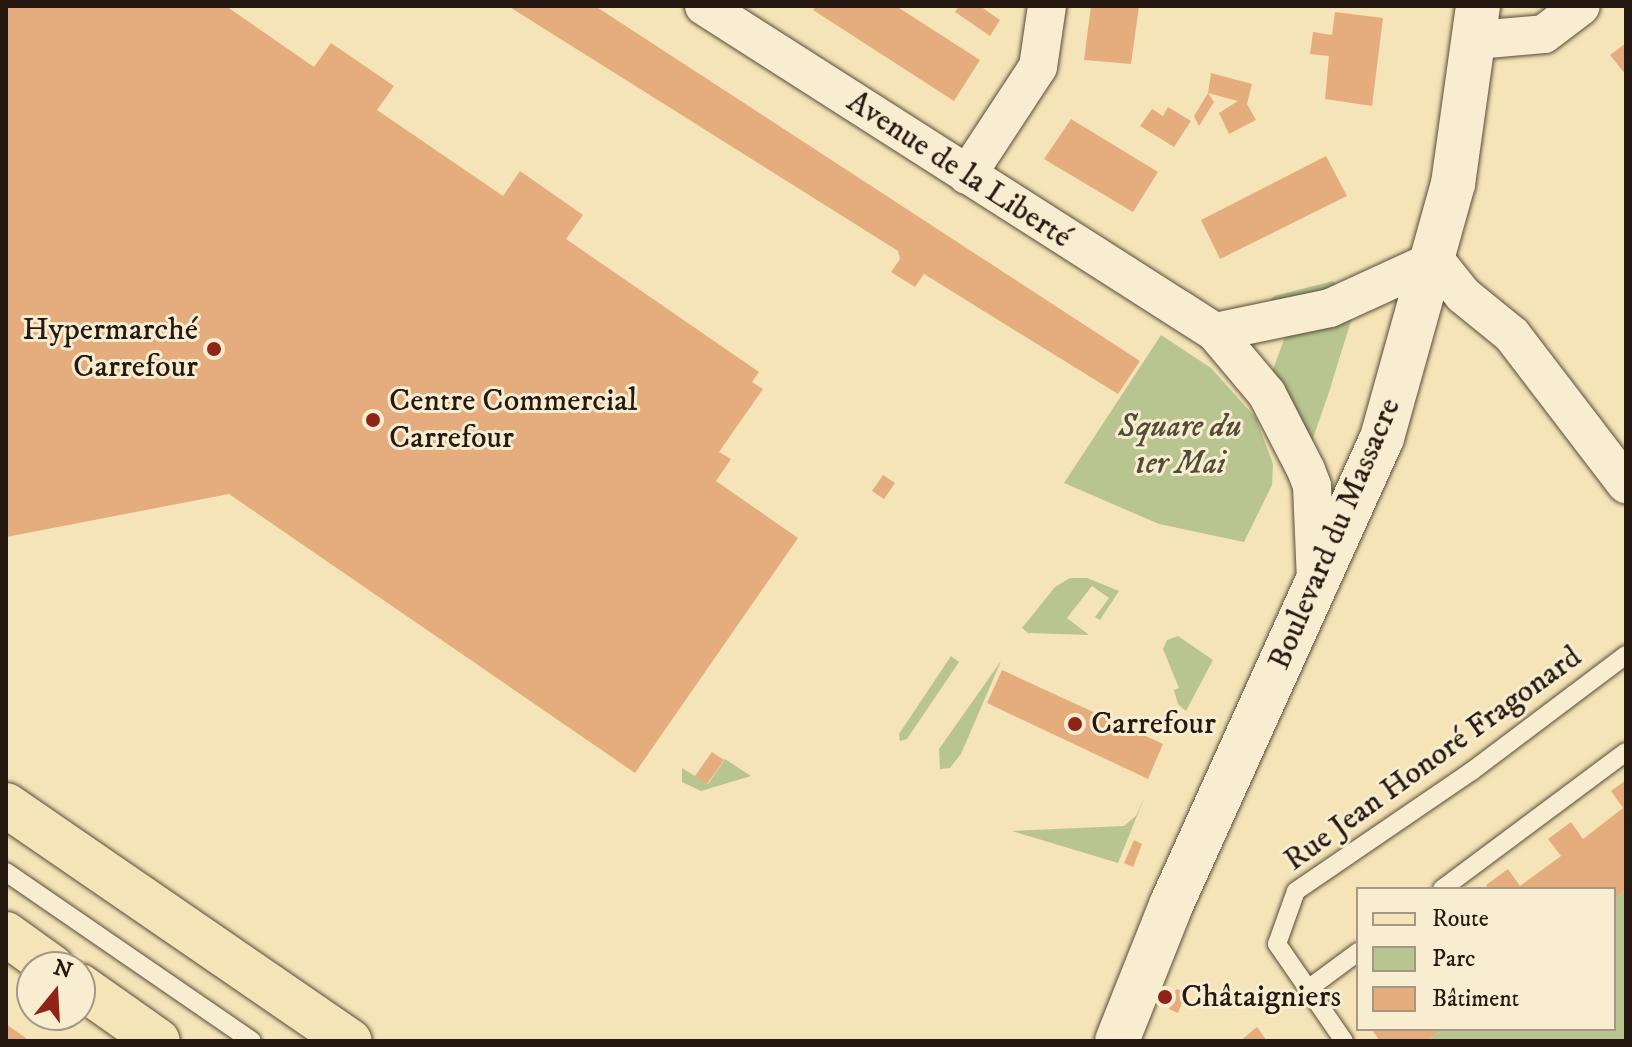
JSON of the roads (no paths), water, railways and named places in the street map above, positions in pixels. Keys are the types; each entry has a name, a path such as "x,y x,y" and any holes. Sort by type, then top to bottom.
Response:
{"main road":[{"name":"Boulevard du Massacre","path":"1117,1041 1171,905 1382,438 1435,260 1477,23"},
{"path":"6,805 350,1041"},
{"name":"Boulevard du Massacre","path":"1098,1041 1171,905"},
{"path":"6,934 30,951"},
{"path":"96,997 158,1041"}],"street":[{"name":"Avenue de la Liberté","path":"704,6 1215,332 1267,394 1306,470 1312,486 1316,583"},
{"path":"967,175 1038,67 1047,6"},
{"path":"1477,23 1544,34 1581,6"},
{"path":"1215,332 1330,308 1435,260 1463,295 1512,335 1626,484"}],"lane":[{"name":"Rue Jean Honoré Fragonard","path":"1344,1041 1277,944 1296,891 1472,771 1626,655"},
{"path":"1445,887 1626,752"},
{"path":"6,872 252,1041"},
{"path":"1308,989 1356,953"}],"place":[{"name":"Hypermarché Carrefour","path":"214,349"},
{"name":"Centre Commercial Carrefour","path":"373,420"},
{"name":"Carrefour","path":"1075,724"},
{"name":"Châtaigniers","path":"1165,997"}],"park label":[{"name":"Square du 1er Mai","path":"1180,446"}]}
